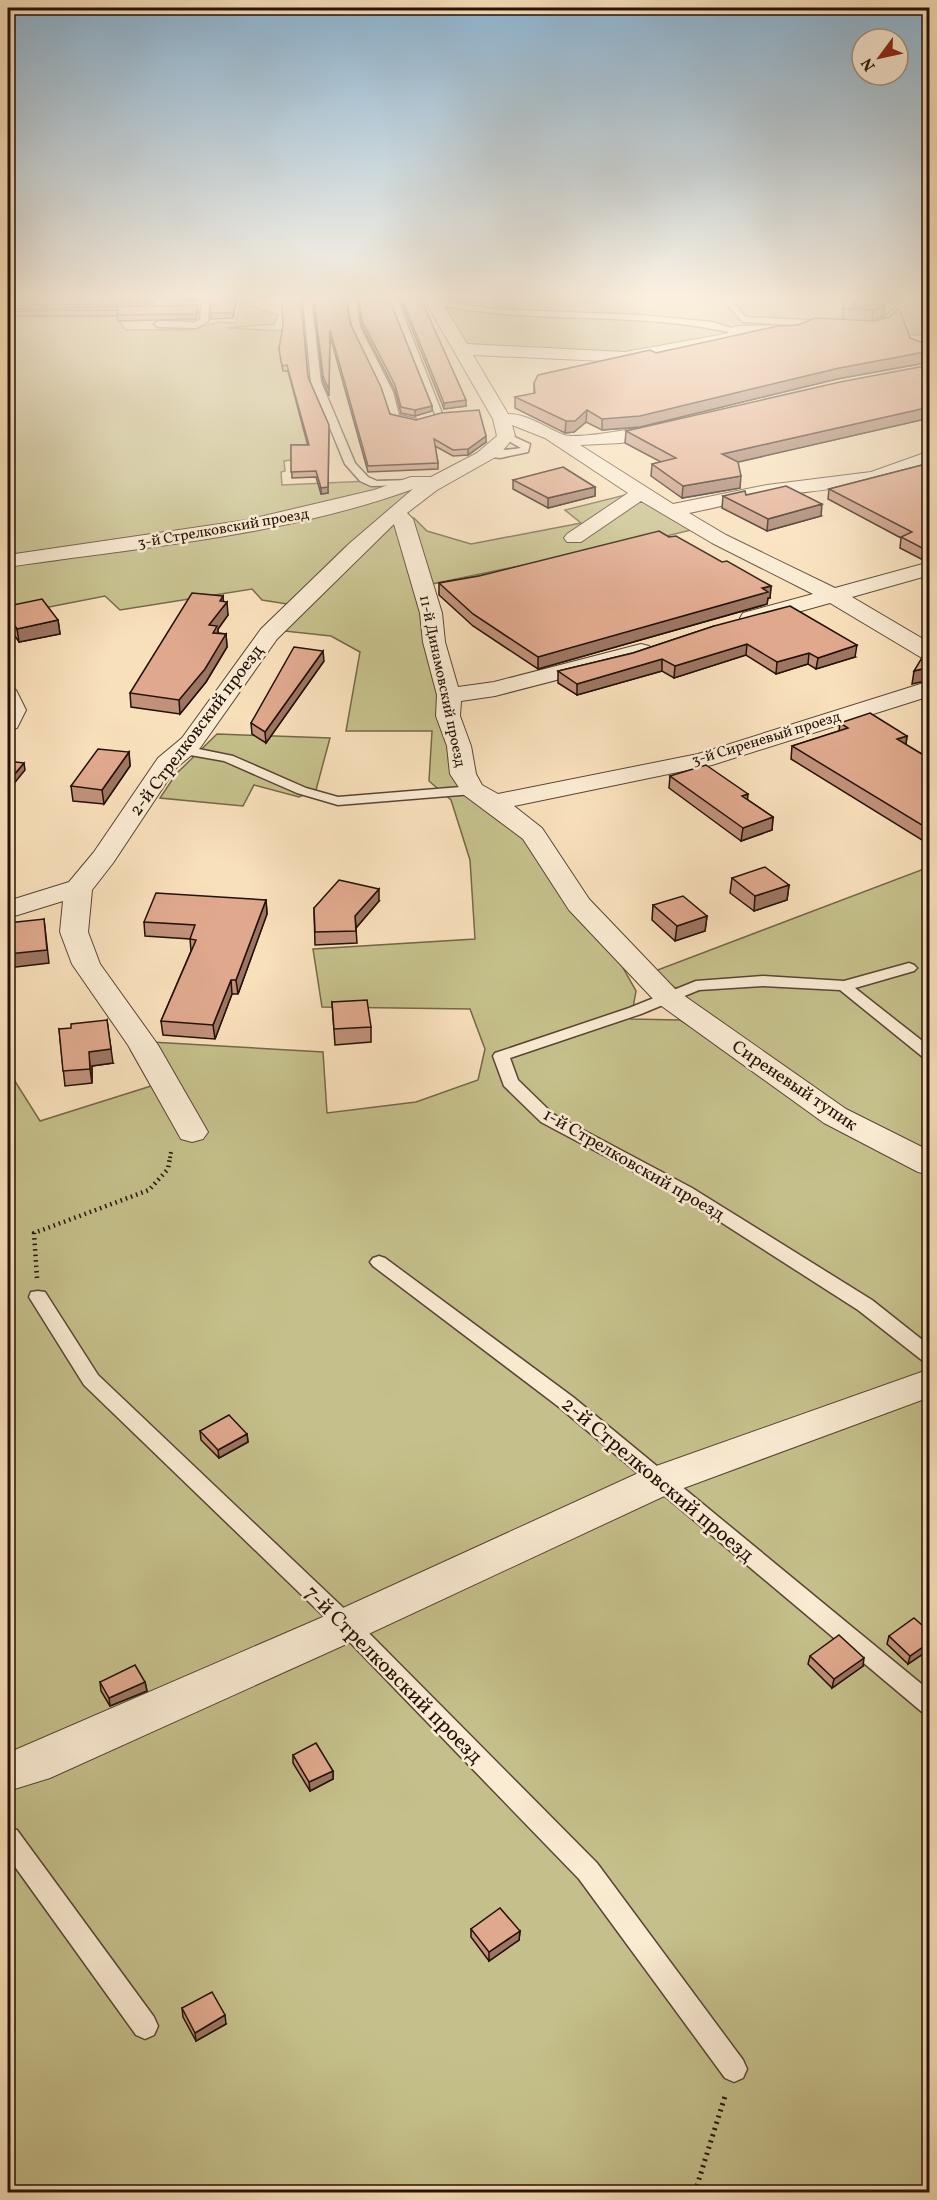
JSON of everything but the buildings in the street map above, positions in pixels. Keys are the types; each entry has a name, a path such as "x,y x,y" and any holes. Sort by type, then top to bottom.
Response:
{"street":[{"path":"395,513 436,481 488,454 497,418 488,402"},
{"path":"497,418 528,424 563,441 719,539 834,596 930,653"},
{"path":"563,441 640,434 679,425"},
{"path":"671,510 768,491 836,484 877,475 930,457"},
{"name":"3-й Стрелковский проезд","path":"8,561 247,526 381,494 411,483 436,481"},
{"path":"574,538 635,497 644,494"},
{"name":"11-й Динамовский проезд","path":"395,513 403,519 431,613 434,642 449,695 448,716 459,746 463,774 473,790 494,803 533,834 579,904 666,996"},
{"name":"2-й Стрелковский проезд","path":"78,889 104,857 167,763 184,750 269,634 395,513"},
{"path":"735,622 930,568"},
{"path":"449,695 495,689 595,662 624,657 658,645"},
{"name":"3-й Сиреневый проезд","path":"494,803 704,760 930,688"},
{"path":"8,694 14,710 8,723"},
{"path":"8,910 78,889 74,932 86,964 143,1045 192,1132"},
{"name":"Сиреневый тупик","path":"666,996 835,1116 930,1165"},
{"path":"8,1772 34,1764 347,1625 658,1481 930,1382"}],"lane":[{"path":"324,402 350,464 364,479 375,484 411,483"},
{"path":"391,402 395,417 408,421 436,416 431,402"},
{"path":"184,750 213,753 242,763 316,798 338,801 473,790"},
{"path":"666,996 696,986 763,981 844,986 909,968"},
{"path":"844,986 930,1054"},
{"name":"1-й Стрелковский проезд","path":"666,996 634,1011 501,1056 510,1082 547,1119 686,1192 865,1305 930,1356"},
{"name":"2-й Стрелковский проезд","path":"379,1262 566,1402 658,1481 930,1705"},
{"name":"7-й Стрелковский проезд","path":"38,1297 91,1380 347,1625 588,1871 734,2068"},
{"path":"8,1838 145,2026"}],"path":[{"path":"38,1297 34,1233 149,1190 168,1168 171,1152"},
{"path":"695,2193 734,2068"}],"shaded area":[{"path":"8,402 296,402 309,451 284,461 285,471 281,472 282,485 390,480 392,485 418,486 343,549 287,604 262,600 252,589 120,610 105,596 8,615"},
{"path":"633,493 695,529 549,565 543,561 427,585 409,519 414,518 427,531 471,544 581,523 565,510"},
{"path":"396,522 422,614 455,772 522,834 618,959 636,991 631,1019 680,1020 929,1174 929,2192 8,2192 8,1319 11,1317 8,1312 8,1070 40,1121 151,1086 130,1049 151,1042 323,1052 327,1113 416,1102 478,1080 485,1049 470,1009 322,1007 313,949 475,939 470,860 451,800 429,781 432,731 346,731 360,652 331,636 284,631"},
{"path":"217,734 330,738 316,790 299,797 254,785 243,806 160,798 176,774"},
{"path":"929,867 929,1152 844,1109 692,1002 655,971"}]}
